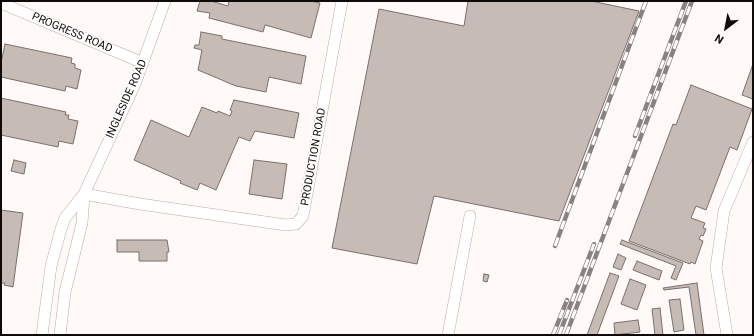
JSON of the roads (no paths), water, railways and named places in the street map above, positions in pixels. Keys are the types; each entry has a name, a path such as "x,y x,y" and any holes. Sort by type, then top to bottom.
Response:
{"street":[{"name":"INGLESIDE ROAD","path":"42,335 49,274 65,218 84,194 119,120 144,63 165,1"},
{"name":"PRODUCTION ROAD","path":"84,194 186,211 292,226 300,221 303,216 342,1"},
{"name":"PROGRESS ROAD","path":"1,3 144,63"},
{"path":"727,335 716,268 724,211 753,142"},
{"name":"INGLESIDE ROAD","path":"60,335 64,292 82,224 84,194"},
{"path":"448,335 470,216"}],"railway":[{"path":"555,246 646,1"},
{"path":"635,136 686,1"},
{"path":"566,335 692,1"},
{"path":"559,335 594,244"},
{"path":"553,335 567,300"}]}
